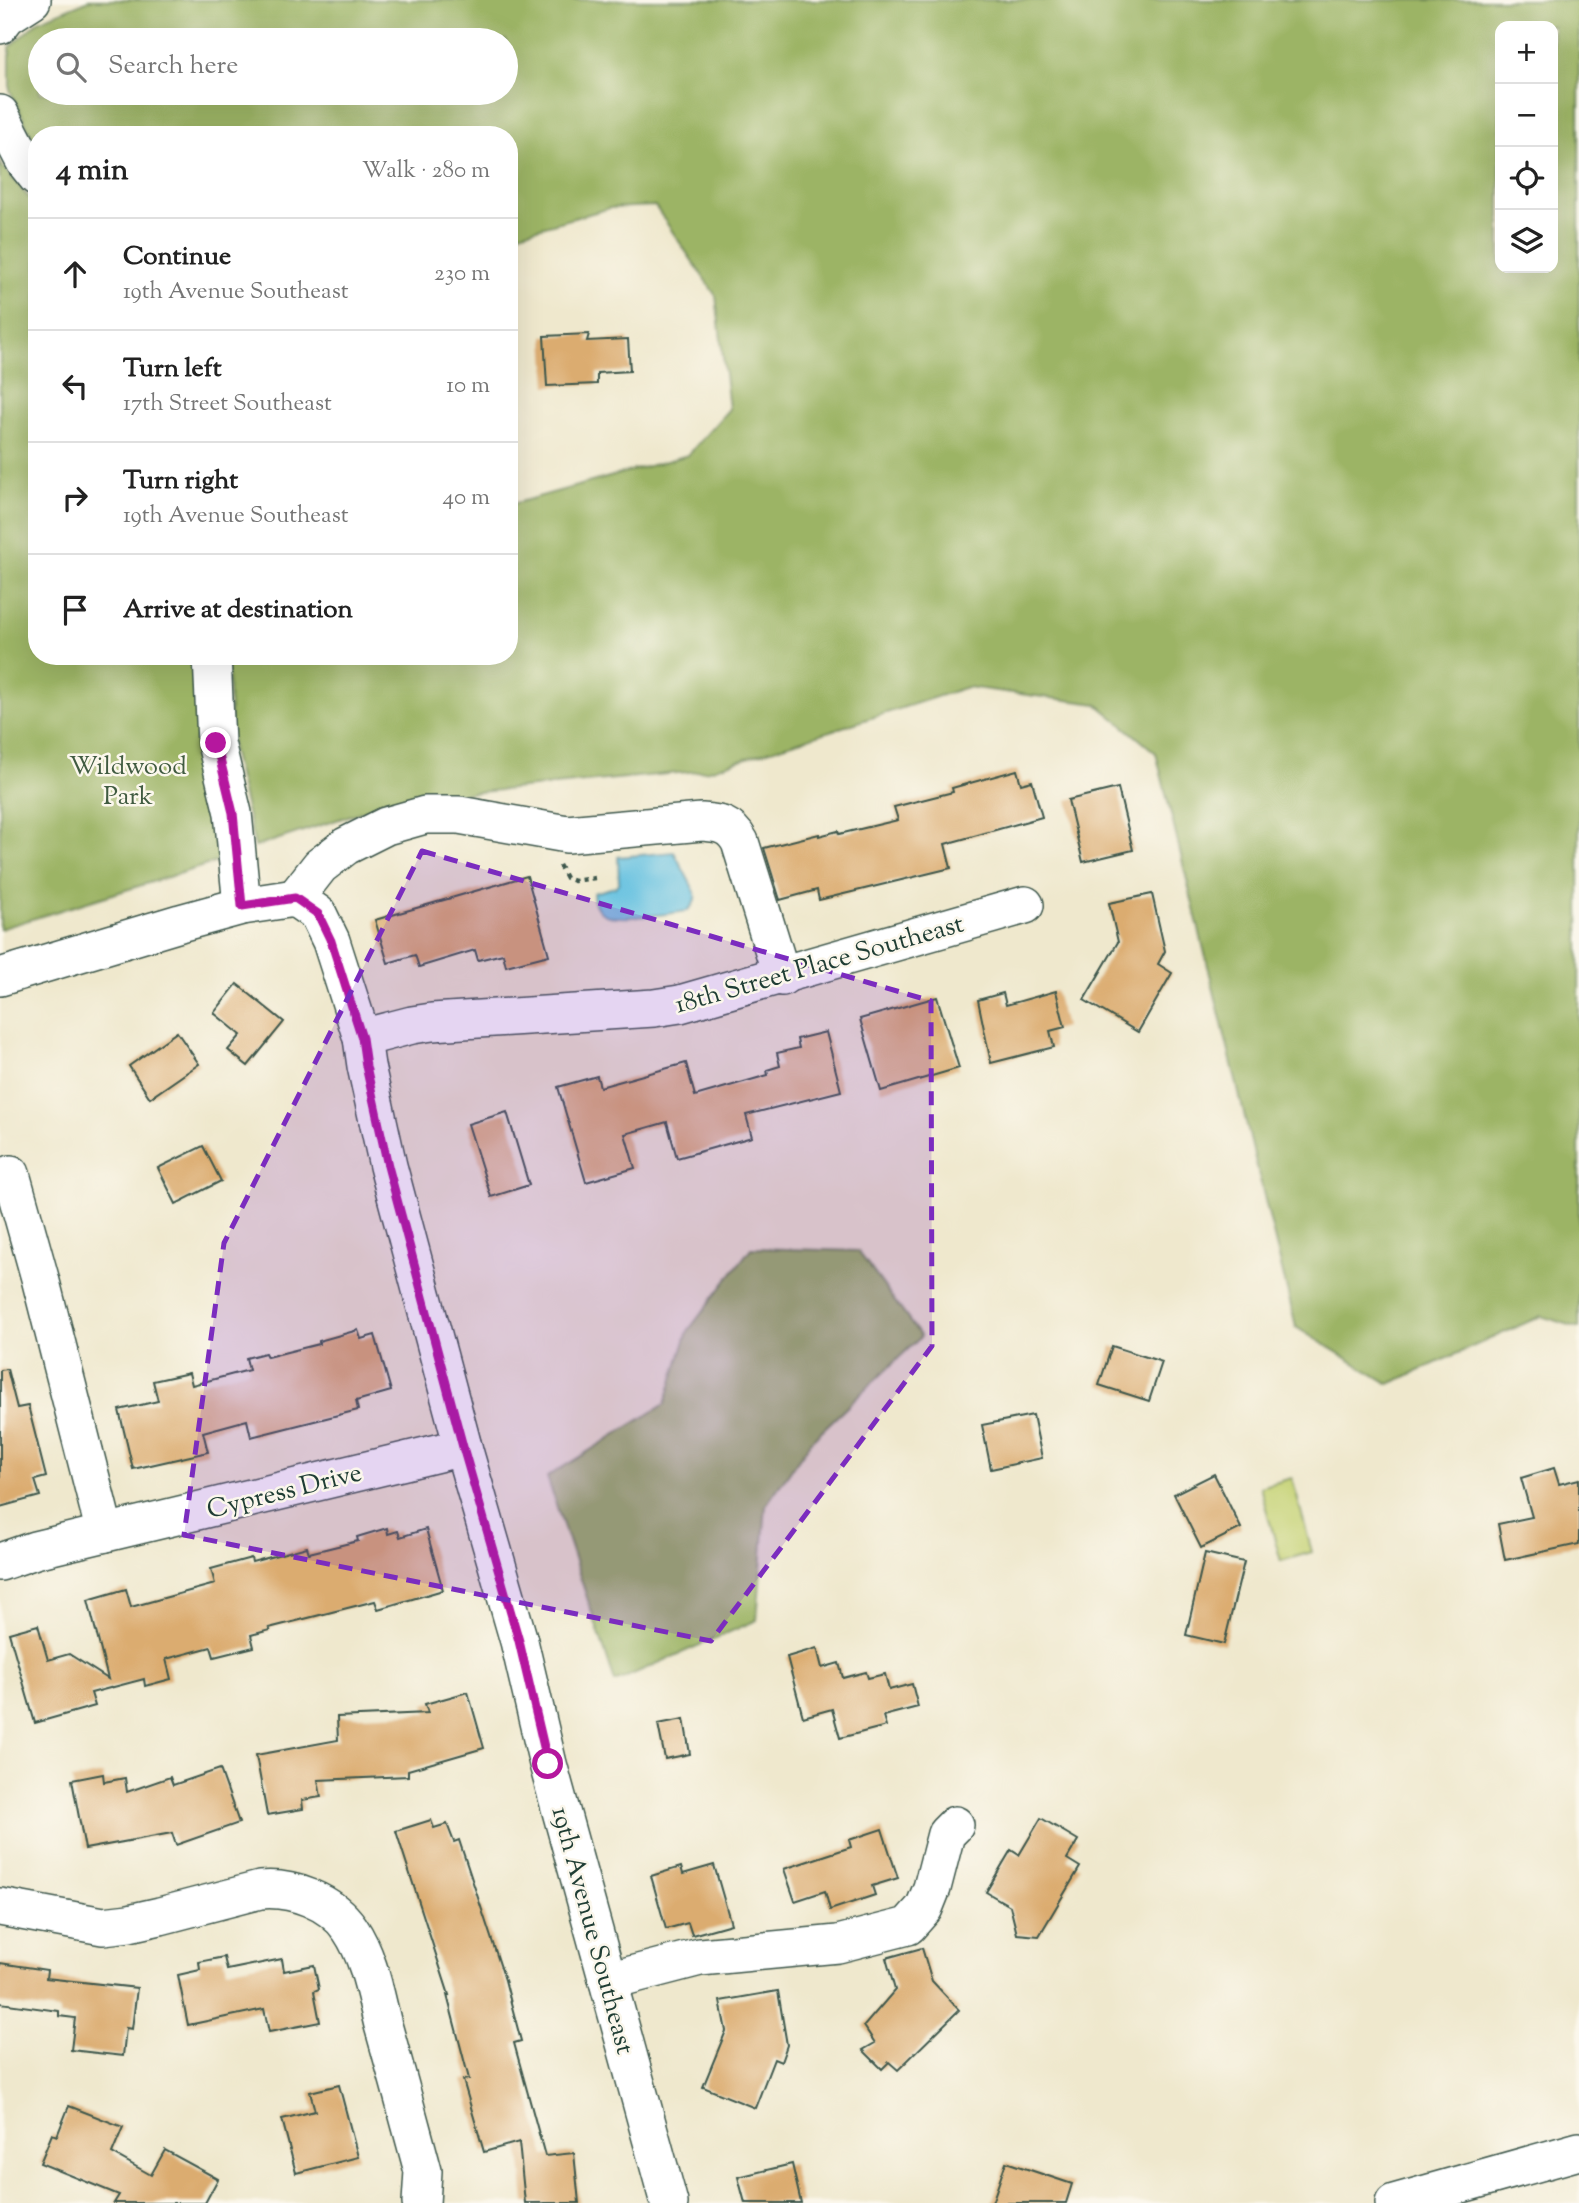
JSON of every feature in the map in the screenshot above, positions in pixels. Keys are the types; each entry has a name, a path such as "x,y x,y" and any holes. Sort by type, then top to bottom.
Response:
{"street":[{"path":"0,25 7,16 32,0"},
{"path":"0,114 28,166"},
{"path":"212,665 216,743 233,813 242,906"},
{"path":"0,977 242,906 295,898 320,866 346,846 386,825 425,816 459,815 567,834 717,822 735,832 740,842 782,976"},
{"name":"19th Avenue Southeast","path":"295,898 318,914 331,941 362,1038 388,1166 463,1447 519,1641 548,1764 669,2203"},
{"name":"18th Street Place Southeast","path":"362,1038 432,1022 680,1004 1025,905"},
{"path":"11,1174 105,1533"},
{"name":"Cypress Drive","path":"0,1563 36,1550 463,1447"},
{"path":"608,1981 700,1956 838,1944 908,1926 924,1908 946,1834 955,1825"},
{"path":"0,1907 103,1926 129,1923 215,1900 276,1888 295,1892 337,1913 350,1929 367,1964 423,2171 421,2203"},
{"path":"1394,2203 1579,2151"}],"highlighted area":[{"path":"422,851 931,1001 932,1346 711,1641 184,1535 224,1243"}],"green space":[{"path":"89,0 1579,0 1579,1328 1541,1316 1389,1384 1296,1327 1156,753 1097,704 967,687 709,770 397,800 255,847 232,750 227,665 518,665 518,502 688,455 729,409 716,296 655,206 610,208 518,234 518,126 28,126 28,129 10,90 10,47 28,30 28,105 518,105 518,28 30,28 38,21"},
{"name":"Wildwood Park","path":"0,160 28,196 28,665 195,665 202,752 223,860 0,929"},
{"path":"751,1248 858,1251 921,1337 812,1440 766,1505 757,1620 615,1682 547,1477 665,1404 688,1331"},
{"path":"1292,1478 1312,1552 1281,1561 1260,1487"}],"water":[{"path":"674,852 695,892 694,903 687,911 618,917 608,916 598,909 593,893 615,887 619,882 618,857"}],"building":[{"path":"589,334 587,341 628,339 630,371 597,373 597,384 547,386 544,336"},
{"path":"1017,770 1021,784 1032,781 1042,817 945,844 951,868 819,900 817,890 780,900 764,848 819,834 838,831 839,834 898,820 894,807 953,792 952,788"},
{"path":"1118,788 1133,850 1083,862 1068,800"},
{"path":"527,876 549,955 506,966 503,954 478,960 475,950 419,967 415,955 388,963 375,920"},
{"path":"1152,894 1165,951 1158,964 1172,973 1138,1032 1084,1000 1118,942 1109,903"},
{"path":"237,984 284,1022 248,1066 228,1050 241,1035 214,1013"},
{"path":"1056,991 1065,1027 1050,1031 1054,1047 991,1063 978,1000 1003,993 1006,1005"},
{"path":"937,997 959,1068 881,1091 860,1019"},
{"path":"177,1032 199,1064 150,1098 129,1066"},
{"path":"826,1032 841,1091 746,1115 752,1137 677,1158 667,1122 625,1134 635,1168 586,1182 558,1087 597,1076 600,1087 686,1063 695,1096 768,1075 767,1070 780,1066 777,1053 799,1048 797,1039"},
{"path":"507,1112 529,1185 491,1197 468,1124"},
{"path":"203,1146 221,1181 176,1204 158,1168"},
{"path":"358,1330 361,1339 375,1335 391,1391 356,1401 358,1410 251,1437 247,1420 203,1432 208,1452 133,1469 119,1410 158,1401 153,1381 189,1373 192,1385 249,1370 246,1358 265,1353 267,1357 319,1344 319,1341"},
{"path":"1112,1346 1162,1362 1149,1401 1099,1385"},
{"path":"7,1369 17,1408 28,1406 46,1477 35,1480 40,1496 0,1507 0,1370"},
{"path":"1033,1415 1042,1458 991,1469 982,1425"},
{"path":"1554,1468 1559,1484 1579,1479 1579,1544 1505,1560 1498,1524 1532,1517 1521,1478"},
{"path":"1214,1474 1241,1528 1201,1548 1174,1494"},
{"path":"387,1528 388,1534 398,1531 400,1537 426,1529 443,1590 378,1609 375,1601 269,1628 270,1630 251,1635 254,1647 214,1657 211,1647 166,1659 171,1679 145,1686 144,1679 91,1693 95,1706 35,1723 9,1633 38,1625 48,1660 69,1654 108,1679 88,1600 126,1589 131,1607 215,1584 211,1569 251,1558 252,1562 307,1547 309,1553 358,1541 357,1537"},
{"path":"1205,1553 1244,1562 1224,1644 1186,1635"},
{"path":"817,1648 822,1668 839,1663 843,1678 866,1672 868,1678 885,1674 889,1690 912,1684 918,1707 883,1716 886,1726 840,1738 832,1709 803,1717 787,1657"},
{"path":"468,1692 484,1748 408,1770 408,1776 318,1780 321,1797 302,1800 303,1809 267,1815 256,1755 338,1740 337,1717 428,1713 425,1704"},
{"path":"684,1719 690,1754 665,1759 658,1724"},
{"path":"220,1769 239,1823 176,1845 172,1833 85,1849 72,1780 103,1774 104,1782 125,1778 127,1792 170,1777 173,1785"},
{"path":"1041,1818 1078,1840 1067,1859 1080,1867 1039,1936 1017,1934 1010,1906 986,1892 1011,1850 1019,1855"},
{"path":"431,1820 434,1828 447,1824 454,1842 459,1840 505,1980 521,2041 514,2043 545,2156 574,2153 579,2203 525,2203 519,2142 484,2152 463,2080 469,2079 449,1995 396,1831"},
{"path":"882,1829 898,1878 872,1886 875,1895 830,1910 825,1891 795,1901 784,1869 851,1847 849,1840"},
{"path":"714,1865 731,1924 692,1935 688,1923 666,1929 651,1876 681,1867 683,1874"},
{"path":"922,1948 932,1981 959,2010 898,2070 889,2062 882,2069 863,2050 875,2043 864,2026 895,1990 886,1958"},
{"path":"224,1957 227,1970 282,1959 284,1971 314,1965 319,1989 314,1991 320,2022 269,2032 264,2009 188,2025 178,1975 200,1970 199,1962"},
{"path":"0,1963 47,1970 46,1978 137,1988 132,2029 126,2028 123,2056 71,2050 75,2018 59,2016 59,2011 0,2003"},
{"path":"778,1991 787,2045 781,2062 774,2059 755,2108 703,2087 726,2031 720,2001"},
{"path":"339,2085 358,2157 296,2173 282,2119 315,2111 310,2092"},
{"path":"69,2106 123,2127 112,2153 151,2175 165,2150 218,2179 205,2203 114,2203 119,2195 40,2163 52,2134 57,2136"},
{"path":"1006,2162 1072,2184 1066,2203 992,2203"},
{"path":"792,2164 801,2203 745,2203 738,2177"}],"route":[{"path":"216,743 233,813 242,906 295,898 318,914 331,941 362,1038 388,1166 463,1447 519,1641 548,1764"}]}
